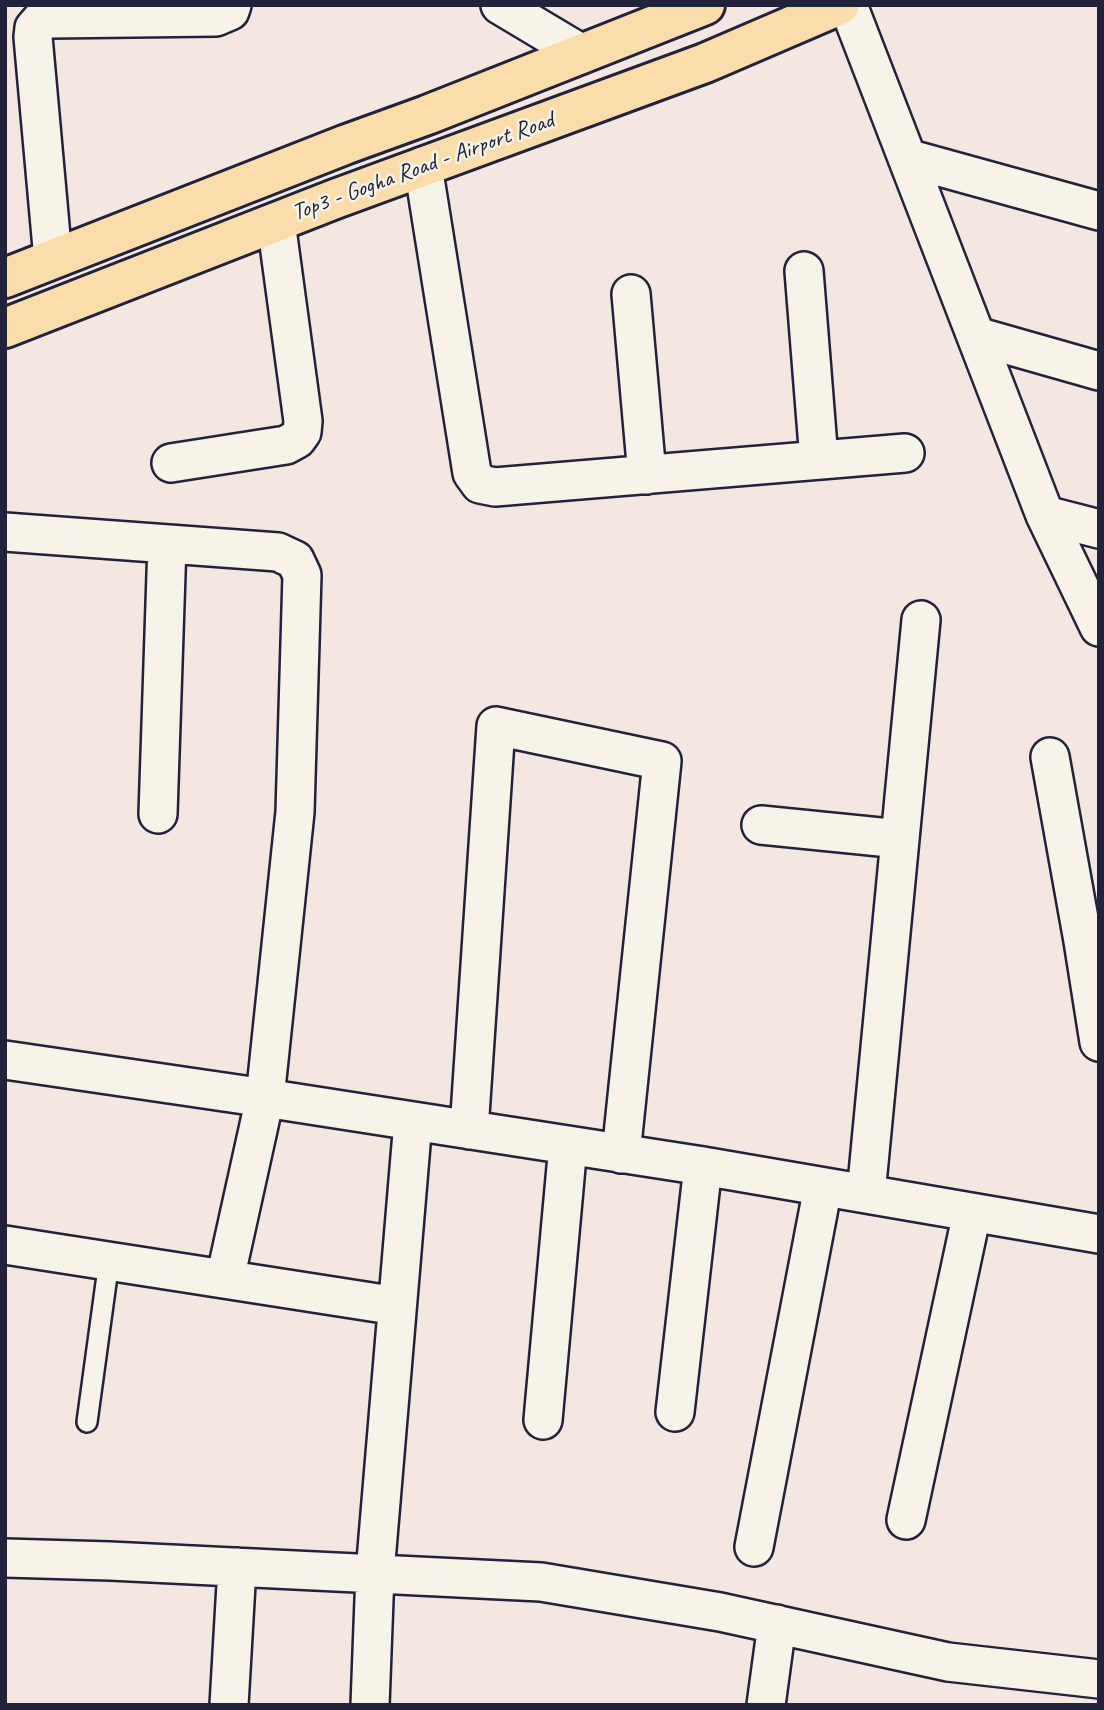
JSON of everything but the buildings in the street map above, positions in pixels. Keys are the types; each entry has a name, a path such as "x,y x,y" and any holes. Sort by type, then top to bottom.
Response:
{"main road":[{"path":"5,278 705,5"},
{"name":"Top3 - Gogha Road - Airport Road","path":"5,328 276,222 705,63 840,5"}],"street":[{"path":"53,259 34,28 40,21 50,19 216,17 230,11 232,5"},
{"path":"500,5 582,54"},
{"path":"848,5 1045,515 1099,627"},
{"path":"907,158 1099,211"},
{"path":"424,166 472,473 480,484 495,487 905,453"},
{"path":"171,463 286,444 297,439 302,432 303,421 276,222"},
{"path":"804,271 819,460"},
{"path":"631,294 647,475"},
{"path":"976,336 1099,371"},
{"path":"1045,515 1099,529"},
{"path":"5,532 278,552 295,560 302,575 295,812 265,1098 225,1279"},
{"path":"158,814 167,544"},
{"path":"866,1194 921,620"},
{"path":"469,1130 496,726 662,761 621,1154"},
{"path":"1050,757 1099,1042"},
{"path":"761,825 900,839"},
{"path":"5,1059 703,1166 1099,1234"},
{"path":"369,1705 375,1573 413,1121"},
{"path":"543,1420 568,1146"},
{"path":"675,1412 703,1166"},
{"path":"754,1547 823,1187"},
{"path":"906,1520 972,1213"},
{"path":"5,1245 397,1306"},
{"path":"5,1558 541,1582 720,1612 948,1662 1099,1679"},
{"path":"229,1705 237,1567"},
{"path":"766,1705 777,1624"}],"lane":[{"path":"87,1422 109,1261"}]}
